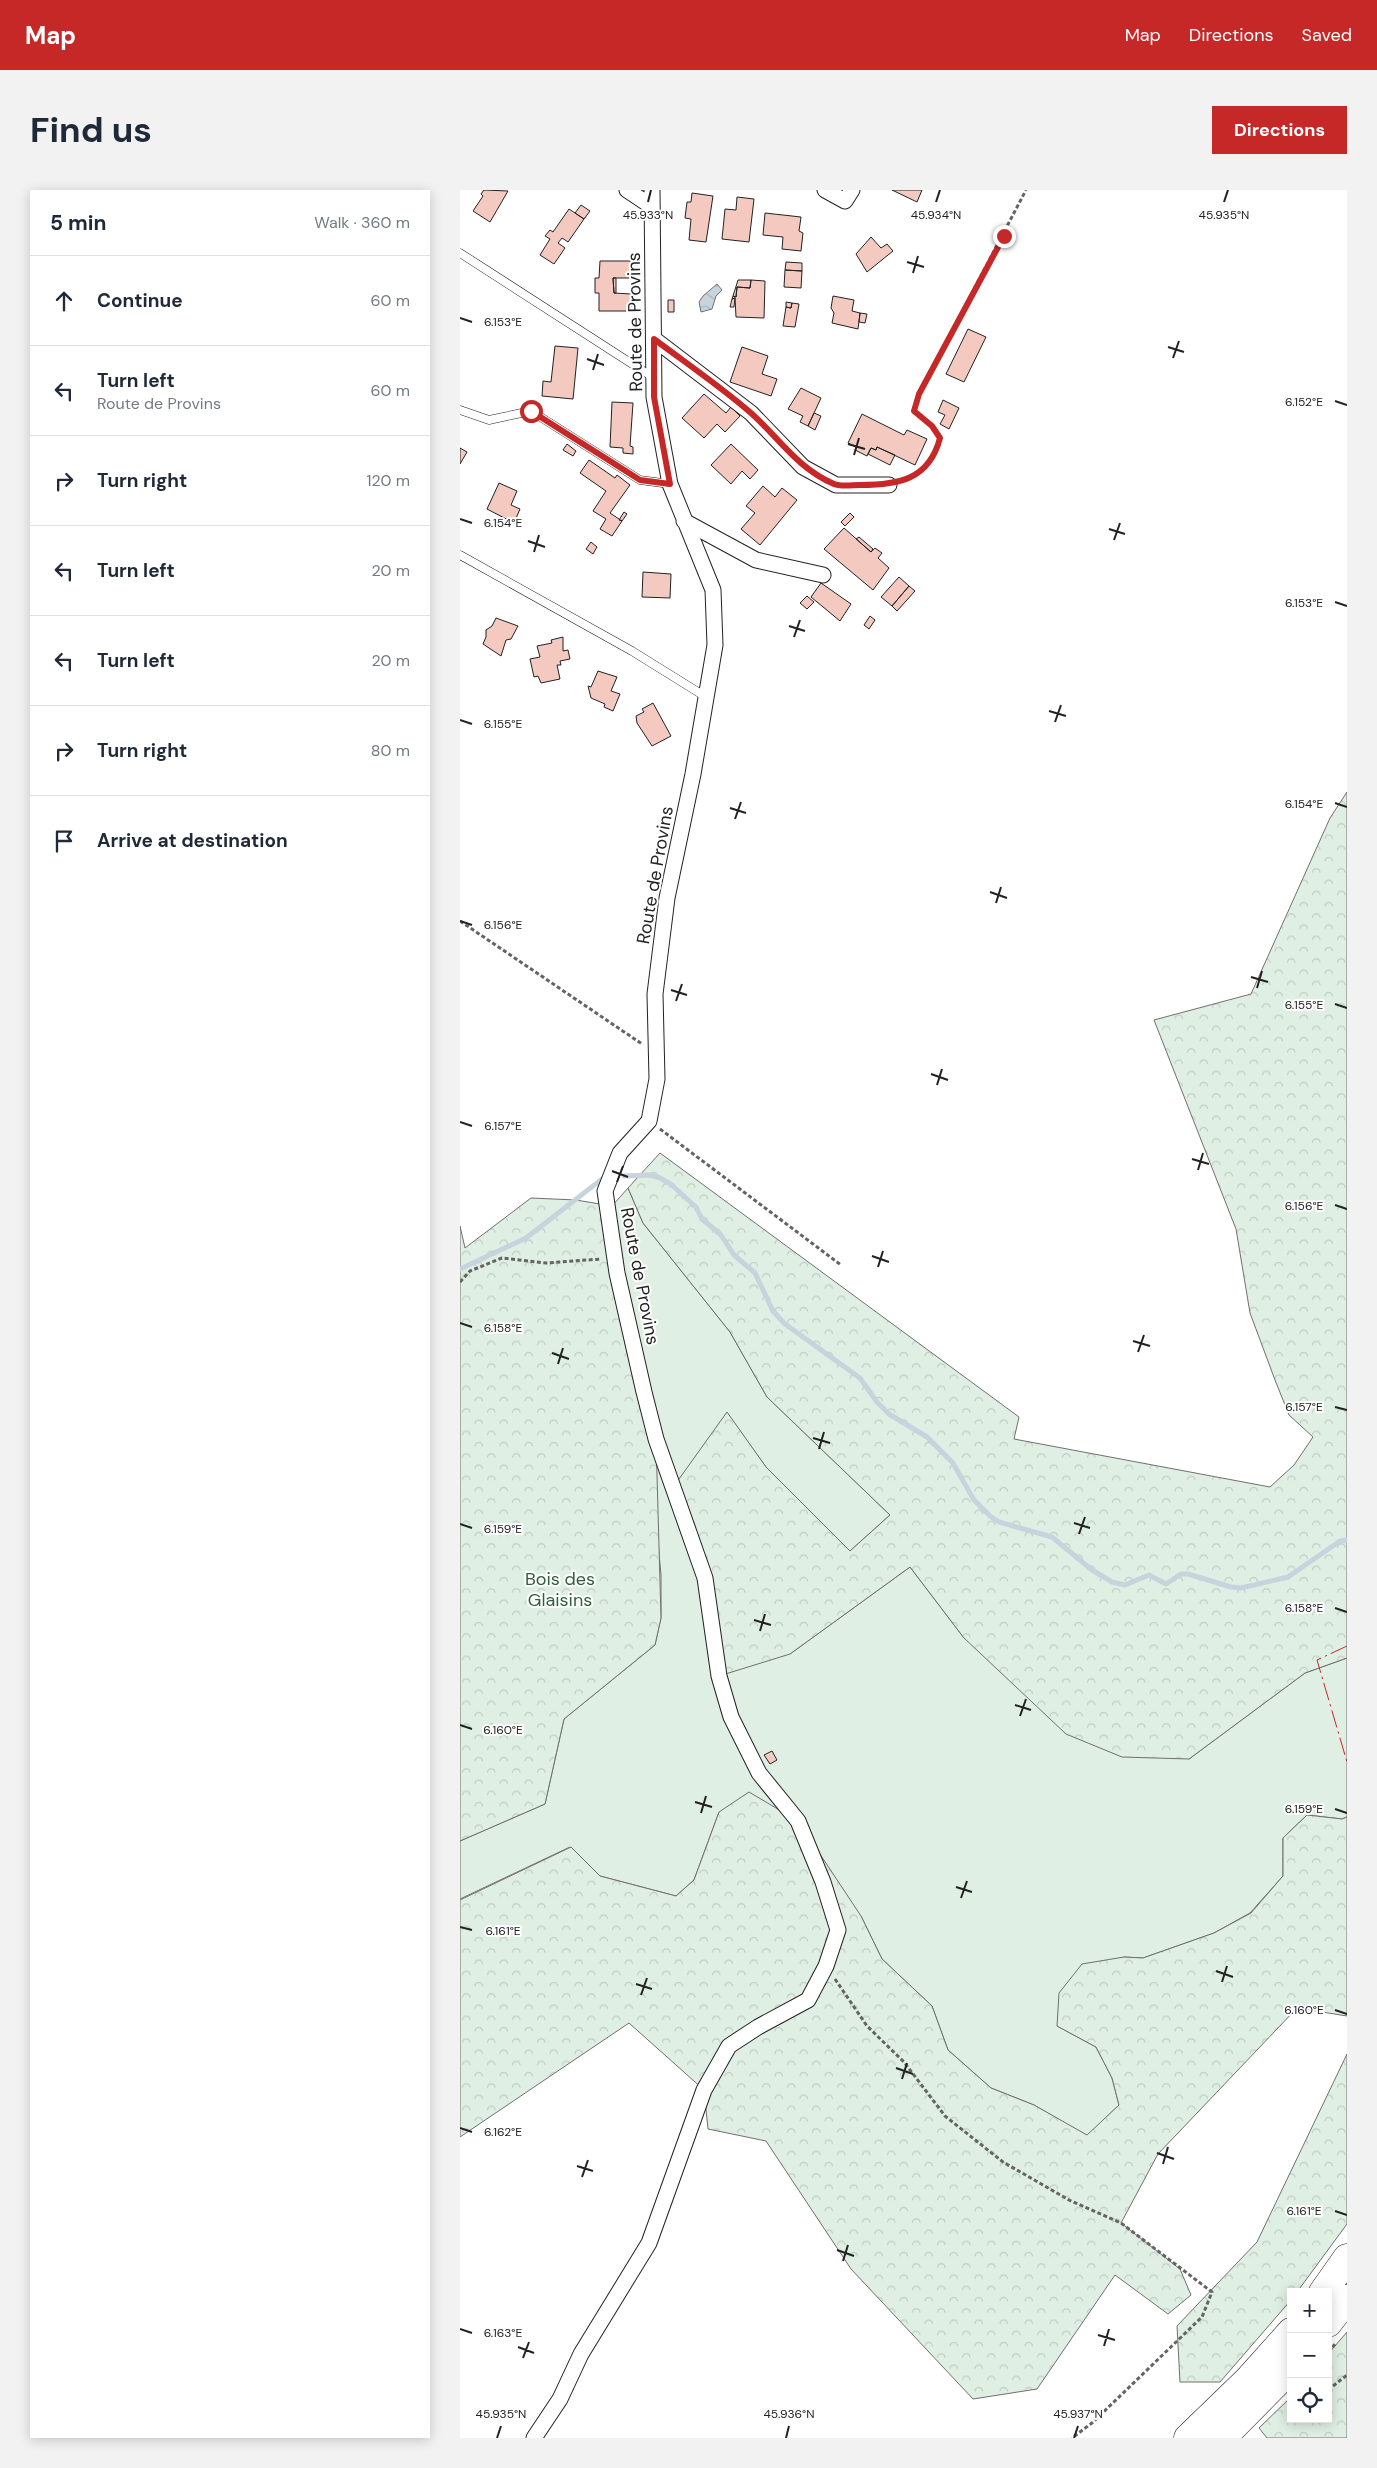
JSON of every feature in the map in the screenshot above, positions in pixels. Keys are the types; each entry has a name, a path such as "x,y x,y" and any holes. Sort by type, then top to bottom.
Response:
{"highway":[{"path":"1326,2288 1347,2258"},
{"path":"1332,2318 1347,2299"},
{"path":"1188,2438 1248,2380 1290,2333"},
{"path":"1222,2438 1287,2372"}],"street":[{"path":"627,190 651,206"},
{"name":"Route de Provins","path":"534,2438 560,2399 585,2347 649,2243 704,2090 729,2046 758,2027 808,2000 826,1966 838,1930 823,1882 798,1822 758,1773 731,1717 719,1676 705,1578 656,1439 614,1258 605,1191 620,1153 649,1121 657,1079 656,994 667,898 715,645 713,590 670,484 654,397 652,190"},
{"path":"825,190 845,201 852,190"},
{"path":"654,339 751,413 803,467 836,485 889,485"},
{"path":"684,521 756,560 823,575"}],"lane":[{"path":"460,253 654,378"},
{"path":"460,410 489,420 531,411 640,480 670,484"},
{"path":"460,555 616,642 706,697"}],"path":[{"path":"889,485 904,481 922,470 936,453 940,438 932,426 914,411 919,394 1026,190"},
{"path":"460,922 657,1054"},
{"path":"649,1121 840,1265"},
{"path":"460,1282 470,1271 502,1258 546,1263 614,1258"},
{"path":"826,1966 867,2026 904,2062 945,2116 1003,2162 1069,2200 1121,2224 1212,2292 1202,2317 1092,2423 1072,2438"},
{"path":"1332,2387 1347,2375"}],"green space":[{"path":"1347,792 1347,1658 1305,1673 1189,1759 1122,1757 1066,1734 964,1638 910,1567 790,1654 719,1676 705,1578 674,1486 727,1412 766,1467 850,1551 890,1515 767,1397 730,1332 643,1223 628,1188 660,1153 1019,1417 1014,1439 1270,1487 1294,1465 1313,1437 1289,1415 1275,1380 1250,1313 1236,1229 1154,1020 1251,994 1330,818"},
{"path":"628,1188 643,1223 730,1332 767,1397 890,1515 850,1551 766,1467 727,1413 790,1654 910,1567 964,1638 1189,1759 1305,1673 1347,1658 1347,1817 1342,1819 1307,1815 1283,1838 1283,1876 1250,1913 1214,1933 1143,1958 1124,1957 1057,2026 1096,2047 1112,2078 1119,2105 1087,2136 1034,2105 991,2088 948,2050 932,2006 882,1959 861,1916 719,1812 694,1880 676,1896 600,1876 570,1847 460,1899 460,1841 545,1804 564,1719 655,1645 661,1618 661,1575 644,1392 612,1206"},
{"name":"Bois des Glaisins","path":"531,1198 576,1200 612,1206 617,1274 656,1439 661,1618 655,1645 564,1719 545,1804 460,1841 460,1226 465,1248"},
{"path":"749,1792 798,1821 861,1916 882,1959 932,2006 948,2050 991,2088 1034,2105 1087,2135 1119,2105 1112,2078 1096,2047 1057,2026 1059,1993 1082,1964 1124,1957 1143,1958 1214,1933 1251,1913 1283,1876 1283,1838 1307,1815 1342,1819 1347,1817 1347,2016 1297,2008 1158,2154 1121,2223 1180,2269 1191,2295 1168,2314 1115,2275 1037,2389 973,2399 851,2269 766,2141 708,2129 704,2090 629,2023 460,2137 460,1900 571,1847 600,1876 676,1896 694,1880 719,1812"},
{"path":"1347,2054 1347,2224 1300,2288 1287,2288 1287,2305 1220,2382 1180,2382 1177,2326 1257,2242"},
{"path":"1347,2332 1347,2438 1267,2438 1259,2428 1287,2401 1287,2423 1332,2423 1332,2349"}],"water":[{"path":"717,284 722,290 716,296 712,309 701,312 699,302"}],"building":[{"path":"484,190 508,191 490,222 473,211 483,196 481,194"},
{"path":"892,190 922,190 917,202"},
{"path":"692,193 713,196 706,242 689,240 691,219 685,218 687,202 691,202"},
{"path":"737,197 754,199 749,242 722,239 725,209 736,210"},
{"path":"581,205 590,211 584,219 575,213"},
{"path":"569,209 584,219 568,242 562,238 558,243 565,248 554,264 540,255 550,239 545,236 550,230 553,232"},
{"path":"765,213 801,217 799,231 803,233 801,251 782,249 783,237 763,235"},
{"path":"871,237 881,248 887,244 893,251 867,272 856,254"},
{"path":"600,261 631,261 631,278 613,278 614,293 631,294 631,311 599,311 599,293 595,293 595,278 599,278"},
{"path":"786,262 802,263 802,271 785,270"},
{"path":"785,270 802,271 801,288 784,287"},
{"path":"613,278 616,278 616,293 614,293"},
{"path":"738,280 751,280 750,288 737,287 736,297 733,296"},
{"path":"751,280 765,281 764,318 736,317 735,298 732,299 733,296 736,297 737,287 750,288"},
{"path":"833,296 854,300 852,311 860,313 858,329 832,323 834,313 831,308"},
{"path":"735,298 734,307 730,307 732,299"},
{"path":"668,300 674,300 674,312 668,312"},
{"path":"786,302 792,303 791,308 786,307"},
{"path":"792,303 799,304 795,327 783,326 786,307 791,308"},
{"path":"860,313 867,314 865,323 859,322"},
{"path":"968,329 986,337 964,382 946,374"},
{"path":"555,346 578,348 573,399 542,396 543,381 551,382"},
{"path":"742,347 768,356 762,374 777,379 771,396 730,382"},
{"path":"801,388 821,398 808,426 800,422 803,416 788,409"},
{"path":"704,394 726,413 731,407 740,416 725,432 717,424 704,438 682,418"},
{"path":"943,400 959,408 949,429 940,424 945,415 938,412"},
{"path":"612,402 633,403 630,446 633,447 633,454 623,453 623,448 610,447"},
{"path":"814,413 821,416 815,430 808,426"},
{"path":"862,414 904,435 907,430 927,439 915,465 877,447 876,450 871,448 867,456 855,450 856,447 848,443"},
{"path":"567,444 576,451 573,456 563,450"},
{"path":"731,444 758,470 750,479 742,471 731,484 711,465"},
{"path":"877,447 895,455 890,465 868,454 871,448 876,450"},
{"path":"460,448 467,452 460,464"},
{"path":"589,460 615,478 617,475 630,485 610,513 622,521 612,536 600,529 606,519 593,511 606,491 580,473"},
{"path":"499,483 517,491 511,505 520,509 514,523 487,509"},
{"path":"763,486 775,497 782,488 797,500 760,545 741,529 755,513 746,506"},
{"path":"624,512 627,514 622,521 619,520"},
{"path":"850,513 854,517 845,526 841,522"},
{"path":"844,528 871,552 875,548 882,553 878,558 889,568 873,590 824,549"},
{"path":"859,537 873,549 871,552 856,539"},
{"path":"591,542 597,547 593,554 586,549"},
{"path":"643,572 671,574 670,598 642,597"},
{"path":"899,577 909,586 892,606 881,597"},
{"path":"821,583 851,604 840,621 811,597"},
{"path":"909,586 915,591 897,611 892,606"},
{"path":"807,596 814,602 807,609 800,603"},
{"path":"870,616 875,620 869,629 864,625"},
{"path":"496,618 518,626 511,639 506,640 501,656 483,644 486,630 492,626"},
{"path":"563,637 563,651 568,650 570,659 560,661 561,665 557,665 560,679 541,683 538,676 534,677 530,659 540,657 537,646 552,643 551,640"},
{"path":"598,671 617,677 611,691 620,694 613,711 604,707 605,704 591,698 588,686 591,687"},
{"path":"653,703 671,736 652,746 637,723 636,716 644,712 642,709"},
{"path":"772,1751 777,1760 770,1764 764,1755"}],"waterway":[{"path":"624,1176 650,1175 660,1178 672,1185 696,1207 702,1219 721,1235 734,1255 755,1273 773,1311 785,1324 860,1378 877,1402 889,1414 927,1437 953,1463 974,1500 990,1516 999,1522 1052,1537 1092,1570 1112,1582 1125,1585 1149,1575 1166,1584 1181,1574 1188,1574 1231,1587 1241,1588 1288,1577 1340,1541 1347,1540"},
{"path":"460,1269 526,1238 602,1179"}],"power":[{"path":"1347,1646 1317,1660 1347,1762"}],"route":[{"path":"531,411 640,480 670,484 654,397 654,339 751,413 803,467 836,485 889,485 904,481 922,470 936,453 940,438 932,426 914,411 919,394 1004,236"}]}
